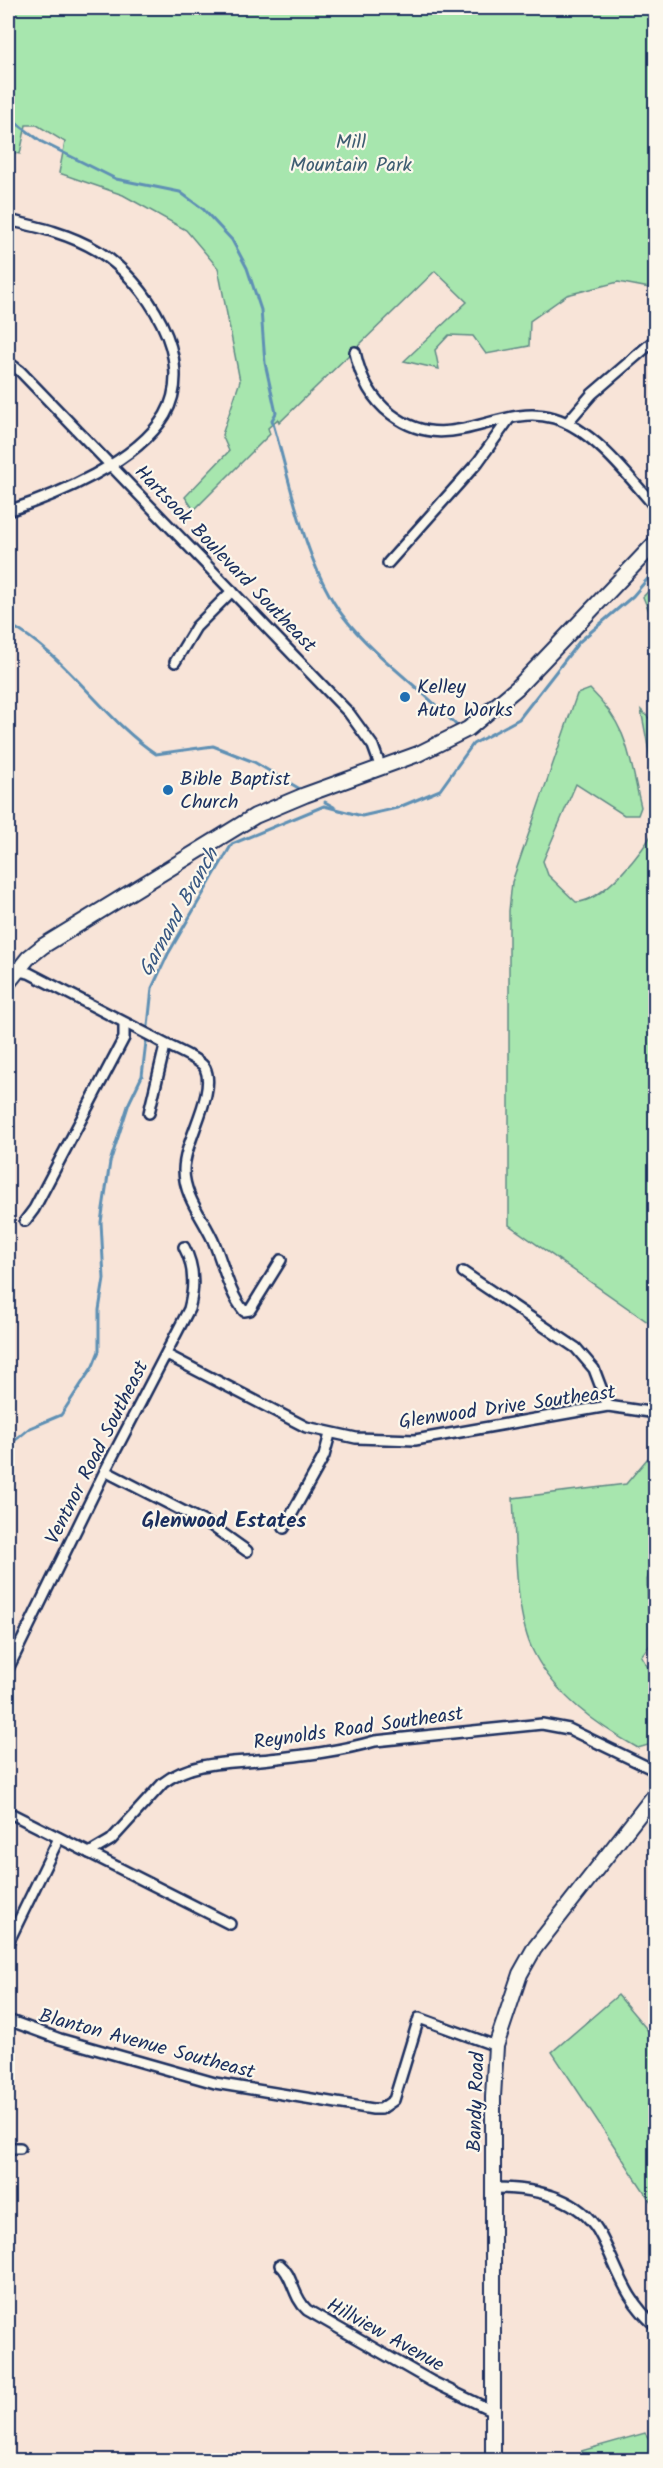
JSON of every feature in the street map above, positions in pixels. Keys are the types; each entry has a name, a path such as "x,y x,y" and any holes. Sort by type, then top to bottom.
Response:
{"street":[{"path":"8,220 64,235 99,252 132,280 145,297 165,335 174,364 174,391 170,404 156,426 123,457 111,465 20,371 8,362"},
{"path":"567,423 592,394 656,339"},
{"path":"355,352 362,377 375,399 386,410 410,426 434,432 448,432 536,415 567,423 590,437 656,508"},
{"path":"388,563 478,462 509,419"},
{"name":"Hartsook Boulevard Southeast","path":"8,511 42,500 111,465 365,732 381,768"},
{"path":"8,983 12,970 43,946 118,903 236,827 286,803 452,740 517,688 656,542"},
{"path":"176,662 196,627 232,591"},
{"path":"12,970 29,973 151,1036 165,1046 200,1062 207,1074 202,1106 186,1154 185,1183 214,1243 233,1293 244,1311 250,1310 281,1260"},
{"path":"25,1221 34,1209 124,1038 124,1024"},
{"path":"149,1113 165,1046"},
{"name":"Ventnor Road Southeast","path":"8,1669 105,1471 167,1355 193,1296 192,1266 184,1247"},
{"path":"463,1272 576,1348 594,1369 608,1406"},
{"name":"Glenwood Drive Southeast","path":"167,1355 306,1427 330,1434 383,1441 415,1440 608,1406 656,1413"},
{"path":"284,1528 324,1456 330,1434"},
{"path":"105,1471 212,1526 247,1551"},
{"name":"Reynolds Road Southeast","path":"89,1853 111,1840 163,1783 184,1770 195,1767 354,1747 375,1741 542,1724 569,1729 656,1771"},
{"name":"Bandy Road","path":"494,2460 493,2188 496,2046 520,1974 534,1949 656,1793"},
{"path":"8,1812 230,1924"},
{"path":"8,1943 59,1838"},
{"name":"Blanton Avenue Southeast","path":"8,2020 60,2039 215,2083 373,2109 381,2109 394,2100 418,2018 496,2046"},
{"path":"8,2148 20,2148"},
{"path":"493,2188 540,2192 561,2199 588,2216 601,2235 618,2278 635,2305 656,2326"},
{"name":"Hillview Avenue","path":"280,2265 289,2275 294,2294 307,2310 431,2380 495,2412"}],"green space":[{"name":"Mill Mountain Park","path":"8,8 655,8 655,289 618,282 567,295 530,321 529,346 486,354 473,336 449,335 435,350 439,369 404,361 467,302 435,271 279,423 278,419 268,428 270,434 194,510 185,497 229,451 222,435 240,381 218,268 186,230 123,195 59,173 65,142 37,125 26,125 20,154 8,152"},
{"path":"655,584 655,617 649,611 643,597"},
{"path":"590,689 613,716 626,743 641,807 638,815 624,815 576,784 543,861 548,875 576,902 586,900 598,894 622,874 655,828 655,1327 509,1225 509,911 512,882 577,694"},
{"path":"641,710 655,724 655,783"},
{"path":"655,1454 655,1552 647,1580 648,1611 655,1628 654,1640 641,1656 655,1679 655,1743 638,1748 608,1730 579,1708 554,1683 534,1653 527,1637 519,1599 513,1498 626,1484 647,1459"},
{"path":"618,1995 655,2039 655,2208 552,2052"},
{"path":"645,2433 655,2447 655,2460 581,2460 581,2451"}],"waterway":[{"path":"8,117 42,142 116,179 180,192 203,209 232,240 247,268 261,310 265,363 276,413 272,420 300,522 318,572 343,616 356,632 458,727"},
{"name":"Garnand Branch","path":"148,1026 152,988 168,954 232,844 324,806 362,816 397,808 440,790 473,744 519,719 579,642 633,596 656,569"},
{"path":"8,624 29,636 48,652 119,723 156,754 213,746 254,762 300,789"},
{"name":"Garnand Branch","path":"325,802 334,807"},
{"name":"Garnand Branch","path":"8,1446 30,1428 61,1415 93,1366 99,1351 99,1310 104,1279 101,1222 110,1162 129,1103 142,1076 146,1042"}],"place":[{"name":"Kelley Auto Works","path":"405,697"},
{"name":"Bible Baptist Church","path":"168,790"}],"district":[{"name":"Glenwood Estates","path":"224,1520"}]}
